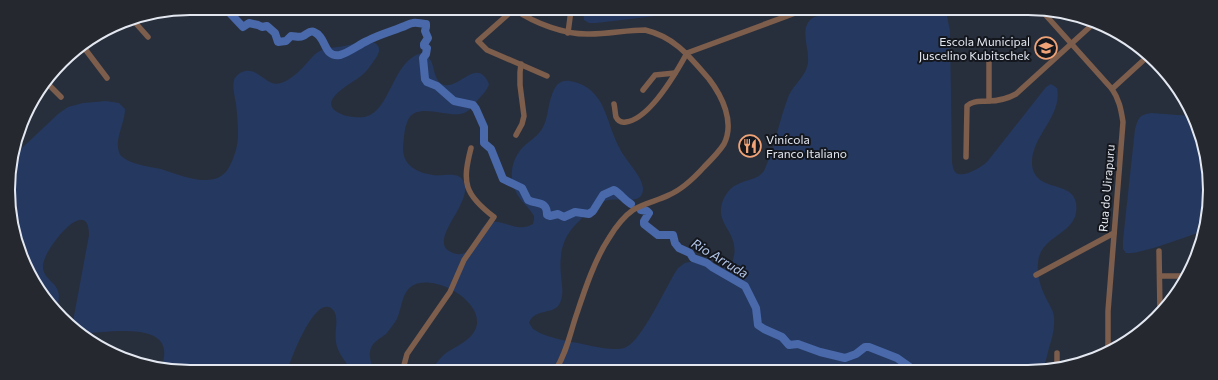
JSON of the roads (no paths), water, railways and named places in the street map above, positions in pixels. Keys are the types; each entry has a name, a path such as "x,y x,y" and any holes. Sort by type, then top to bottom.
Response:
{"street":[{"path":"507,15 478,42 487,50 547,76"},
{"path":"522,15 568,33 589,34 646,30 662,36 687,53 712,83 720,95 726,110 728,122 728,132 724,143 691,180 670,195 633,210 624,218 609,238 600,254 586,288 568,346 558,365"},
{"path":"568,33 570,15"},
{"path":"614,104 616,117 619,121 623,123 636,118 650,108 675,73 687,53 787,15"},
{"name":"Rua do Uirapuru","path":"1045,16 1112,89 1117,97 1123,122 1108,311 1108,346"},
{"path":"136,23 148,37"},
{"path":"966,157 967,106 974,102 1009,98 1016,94 1090,26"},
{"path":"85,50 107,78"},
{"path":"1112,89 1144,59"},
{"path":"989,62 989,101"},
{"path":"516,135 522,124 524,116 520,85 520,72 522,64"},
{"path":"643,90 655,75 675,73"},
{"path":"50,85 61,97"},
{"path":"404,365 408,354 450,292 464,260 494,217 485,210 469,192 466,178 471,148"},
{"path":"1036,275 1114,233"},
{"path":"1159,251 1160,305"},
{"path":"1160,276 1181,276"},
{"path":"1057,353 1057,363"}],"waterway":[{"name":"Rio Arruda","path":"232,15 243,27 249,23 262,27 267,26 275,33 278,42 286,41 291,36 300,37 310,32 314,32 321,38 328,50 335,55 343,54 371,39 410,23 426,24 425,31 428,38 424,44 427,48 426,54 423,58 425,79 427,82 437,86 454,101 473,105 484,127 484,143 491,149 503,179 522,188 528,200 543,205 547,210 547,215 550,216 558,214 564,217 575,212 589,214 593,211 603,195 614,190 631,204"},
{"name":"Rio Arruda","path":"641,210 649,213 644,221 644,224 658,235 673,235 675,243 679,248 690,253 693,258 707,263 745,286 756,308 758,325 782,337 789,345 798,344 820,352 845,358 856,354 865,347 869,347 897,358 907,365"}],"place":[{"name":"Escola Municipal Juscelino Kubitschek","path":"1046,48"},
{"name":"Vinícola Franco Italiano","path":"750,146"}]}
